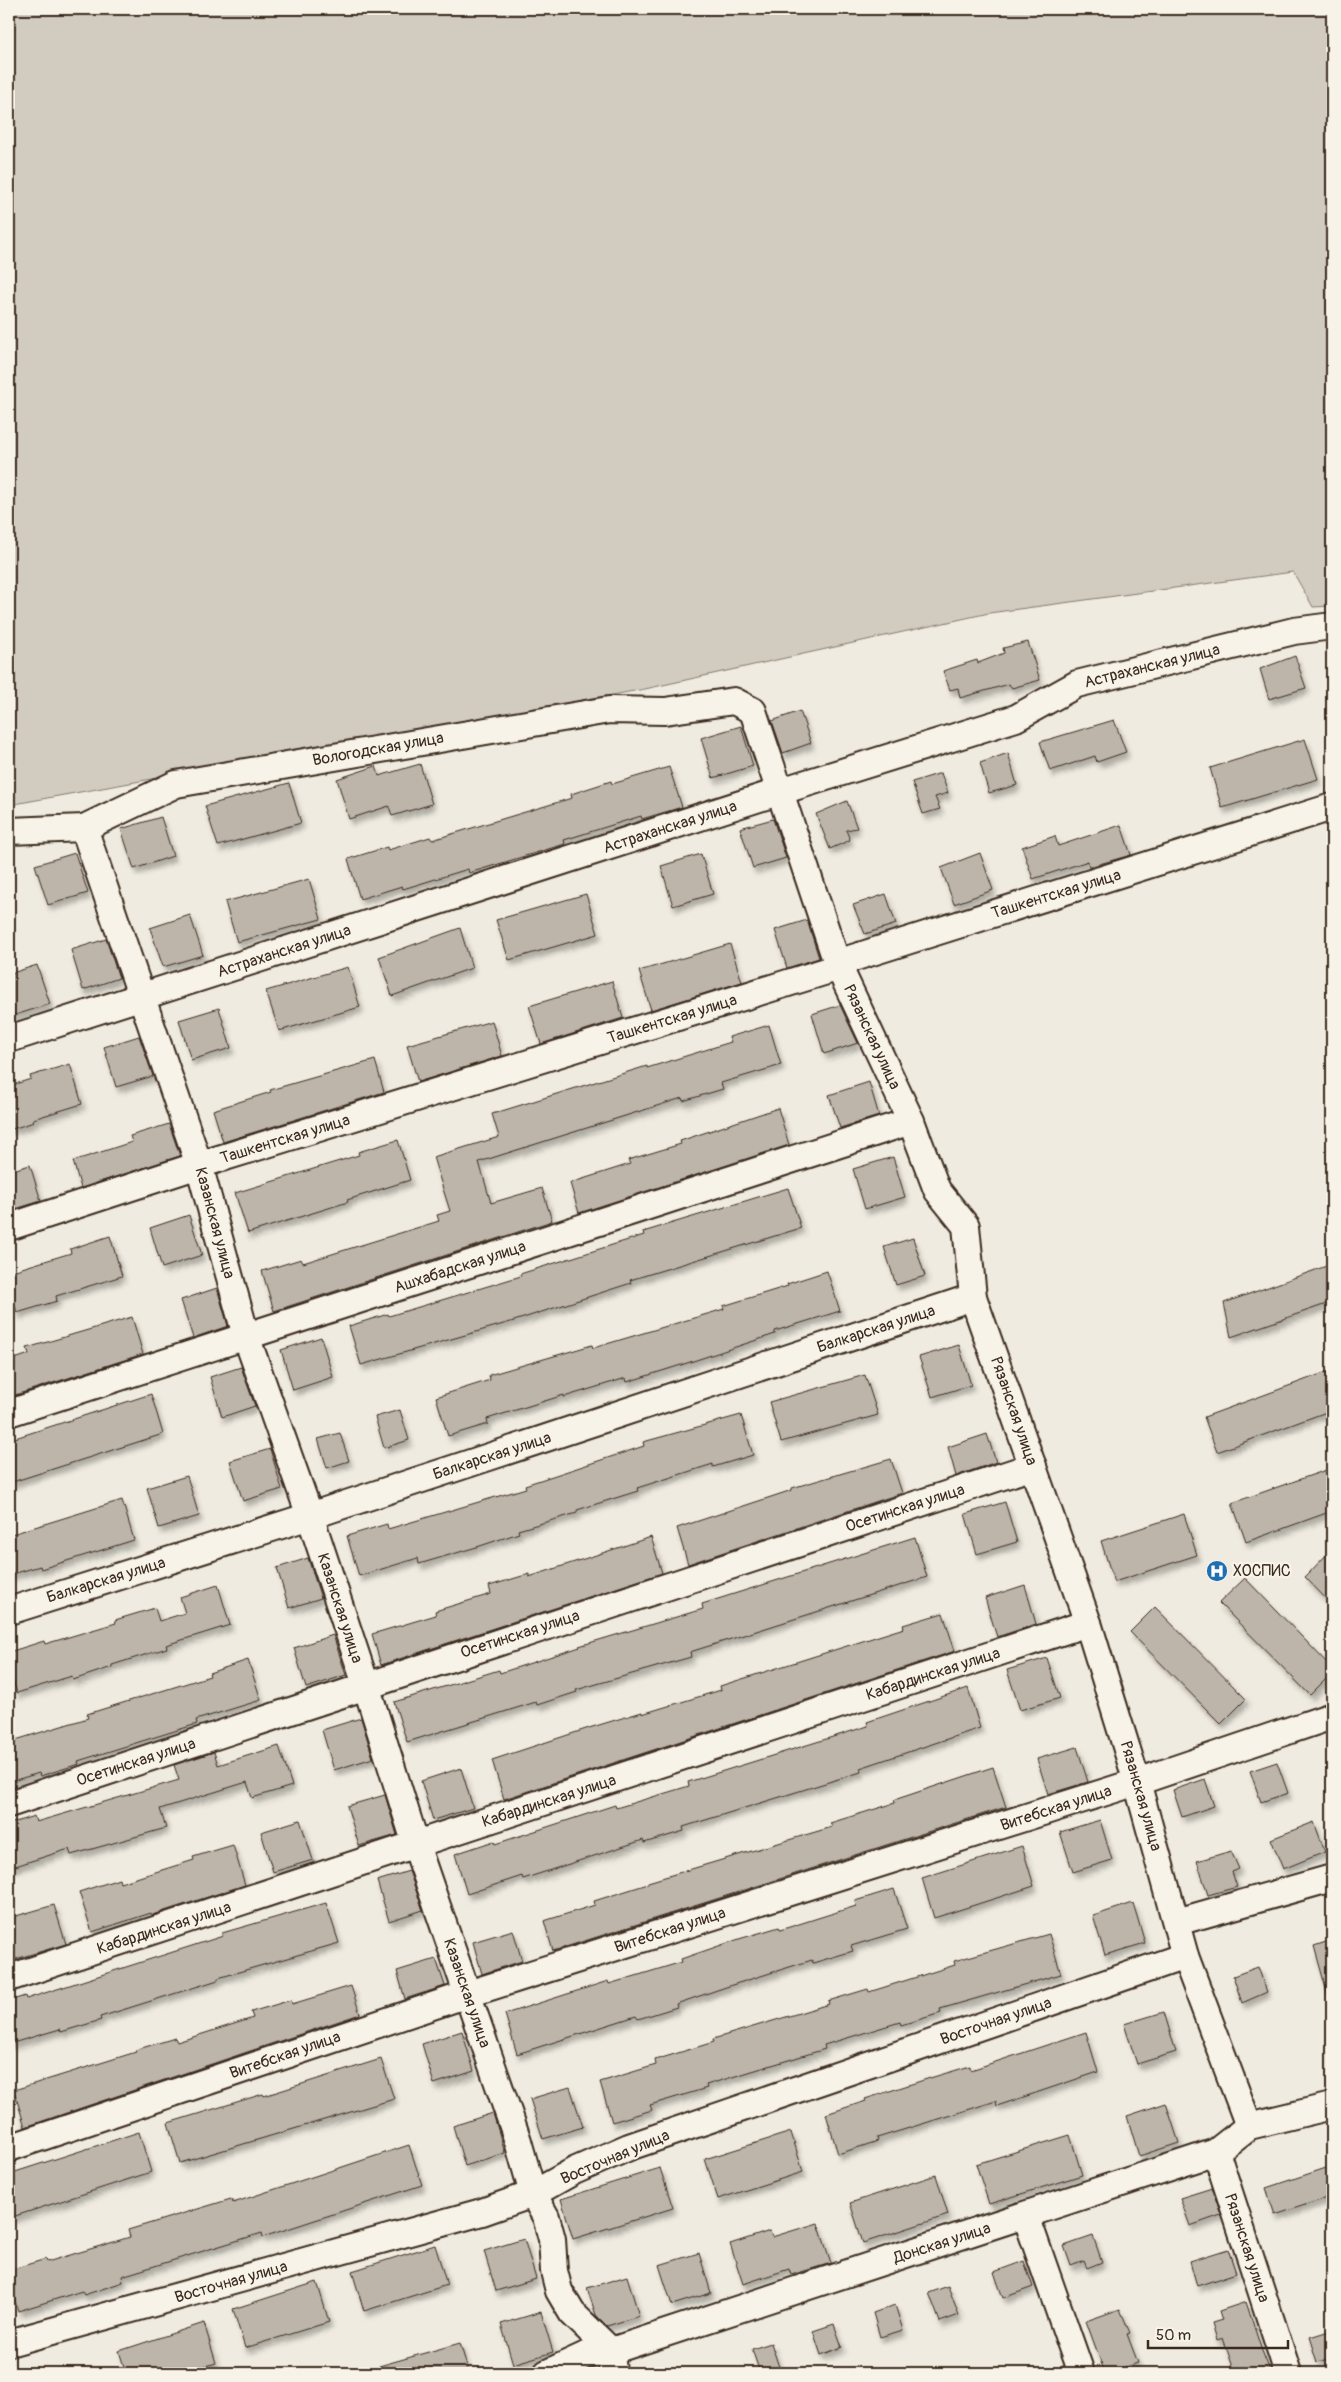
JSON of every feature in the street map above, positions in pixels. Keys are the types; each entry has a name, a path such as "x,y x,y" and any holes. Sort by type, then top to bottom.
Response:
{"street":[{"name":"Астраханская улица","path":"9,1039 781,791 1016,718 1077,684 1294,631 1332,626"},
{"name":"Вологодская улица","path":"9,831 84,828 176,784 185,782 609,710 665,711 734,701 753,711"},
{"name":"Рязанская улица","path":"753,711 837,963 911,1121 937,1190 966,1226 973,1297 1088,1623 1137,1782 1185,1956 1249,2126"},
{"name":"Ташкентская улица","path":"9,1227 199,1165 830,970 837,963 1332,807"},
{"name":"Казанская улица","path":"84,828 143,996 199,1165 246,1336 310,1516 416,1845 518,2141 533,2194 546,2217 552,2239 554,2271 560,2291 572,2313 612,2362"},
{"name":"Ашхабадская улица","path":"9,1413 911,1121"},
{"name":"Балкарская улица","path":"9,1611 310,1516 973,1297"},
{"name":"Осетинская улица","path":"9,1804 1033,1466"},
{"name":"Кабардинская улица","path":"9,1978 1088,1623"},
{"name":"Витебская улица","path":"9,2148 468,1994 1137,1782 1332,1716"},
{"path":"1177,1922 1332,1878"},
{"name":"Восточная улица","path":"9,2343 482,2212 533,2194 574,2171 629,2147 1185,1956"},
{"name":"Донская улица","path":"560,2371 586,2355 612,2362 1026,2216 1216,2152 1249,2126 1332,2106"},
{"name":"Рязанская улица","path":"1216,2152 1288,2373"},
{"path":"1026,2216 1080,2373"},
{"path":"560,2371 575,2348 576,2331 572,2313"}],"shaded area":[{"path":"9,9 1332,9 1332,606 1313,607 1293,572 989,613 645,689 9,805"}],"building":[{"path":"1028,642 1040,680 1012,688 1009,684 960,698 958,688 950,690 943,671 977,660 978,663 1004,653 1003,648"},
{"path":"1295,656 1306,688 1269,699 1260,669"},
{"path":"800,711 811,743 783,753 772,721"},
{"path":"1114,720 1126,752 1097,762 1095,756 1050,771 1040,742"},
{"path":"741,726 753,766 713,778 701,738"},
{"path":"1305,739 1318,779 1222,808 1210,768"},
{"path":"1008,753 1017,785 989,793 980,763"},
{"path":"420,764 432,804 392,816 389,806 349,819 337,779 376,766 379,776"},
{"path":"669,767 682,807 642,819 641,816 564,840 565,844 469,873 468,869 403,889 402,886 360,899 348,859 387,847 388,850 430,837 432,840 572,798 571,794 611,781 612,784"},
{"path":"941,773 948,793 935,797 940,809 923,814 912,782"},
{"path":"289,783 301,823 218,846 205,806"},
{"path":"847,801 857,828 846,830 850,840 830,849 816,814"},
{"path":"161,817 173,856 134,869 121,829"},
{"path":"773,819 786,858 753,868 740,828"},
{"path":"1121,825 1131,855 1089,867 1088,861 1033,879 1022,847 1055,836 1058,846"},
{"path":"75,853 88,893 48,905 35,865"},
{"path":"980,853 993,890 954,904 941,868"},
{"path":"701,854 713,894 673,906 661,866"},
{"path":"309,879 321,919 237,942 225,902"},
{"path":"586,894 598,934 509,960 496,920"},
{"path":"886,894 896,924 865,934 853,905"},
{"path":"190,915 203,955 163,967 150,928"},
{"path":"807,920 819,958 787,968 775,930"},
{"path":"460,928 472,968 392,996 379,957"},
{"path":"106,939 119,978 83,990 71,950"},
{"path":"730,944 742,982 651,1010 639,971"},
{"path":"37,965 50,1004 9,1017 9,974"},
{"path":"348,967 360,1007 279,1031 266,991"},
{"path":"612,981 623,1018 541,1044 529,1006"},
{"path":"840,1005 858,1043 824,1054 812,1014"},
{"path":"219,1008 231,1048 191,1060 179,1020"},
{"path":"492,1021 502,1056 418,1082 407,1045"},
{"path":"769,1025 781,1065 721,1083 723,1089 683,1101 682,1098 479,1162 491,1203 542,1188 552,1221 274,1311 262,1271 301,1259 303,1263 439,1221 437,1215 450,1211 433,1157 499,1137 492,1114 731,1042 729,1037"},
{"path":"139,1036 153,1076 116,1087 104,1047"},
{"path":"375,1060 384,1092 223,1142 213,1110 271,1092 270,1090"},
{"path":"70,1064 82,1104 33,1119 34,1122 9,1130 9,1086 31,1079 30,1076"},
{"path":"869,1082 879,1116 840,1128 829,1095"},
{"path":"778,1108 789,1145 579,1213 570,1183 630,1164 628,1160 681,1144 680,1141"},
{"path":"169,1124 180,1156 81,1188 73,1161 132,1142 130,1136"},
{"path":"398,1140 410,1180 347,1200 348,1202 248,1233 235,1193 359,1155 358,1152"},
{"path":"893,1157 905,1197 865,1209 853,1169"},
{"path":"30,1165 41,1201 9,1211 9,1171"},
{"path":"788,1188 801,1228 630,1280 631,1283 514,1321 361,1365 349,1326 388,1314 389,1316 521,1276 520,1274 644,1235 643,1232"},
{"path":"189,1215 202,1255 162,1268 150,1228"},
{"path":"110,1236 122,1276 56,1296 57,1301 17,1313 9,1286 9,1272 71,1253 70,1249"},
{"path":"913,1238 925,1276 896,1285 884,1247"},
{"path":"1332,1264 1332,1302 1231,1337 1224,1303"},
{"path":"827,1271 840,1311 775,1331 775,1334 627,1382 626,1378 487,1419 488,1424 448,1436 436,1397 490,1380 489,1375 592,1345 593,1348 724,1309 723,1306 788,1286 787,1284"},
{"path":"217,1288 228,1326 193,1338 181,1300"},
{"path":"132,1317 143,1354 9,1397 9,1361 29,1354 27,1348"},
{"path":"321,1337 333,1377 293,1390 281,1350"},
{"path":"959,1345 971,1385 932,1397 919,1357"},
{"path":"241,1367 255,1406 222,1417 210,1377"},
{"path":"1332,1370 1332,1410 1217,1452 1204,1417"},
{"path":"865,1375 878,1415 781,1442 769,1402"},
{"path":"151,1394 163,1434 9,1483 9,1440"},
{"path":"400,1410 409,1440 384,1448 375,1417"},
{"path":"741,1415 753,1455 713,1467 713,1464 637,1488 638,1491 577,1510 577,1513 518,1530 519,1533 480,1546 419,1564 418,1558 359,1576 347,1536 387,1524 388,1529 526,1488 525,1485 644,1446 643,1442"},
{"path":"340,1433 349,1461 327,1468 318,1439"},
{"path":"987,1434 996,1462 956,1476 948,1447"},
{"path":"270,1449 282,1489 243,1501 230,1461"},
{"path":"891,1459 902,1493 688,1564 677,1528 792,1490 792,1488"},
{"path":"1332,1468 1332,1511 1246,1542 1232,1503"},
{"path":"187,1476 199,1516 159,1528 147,1488"},
{"path":"122,1500 134,1540 41,1569 40,1566 9,1575 9,1535"},
{"path":"1005,1502 1017,1542 977,1554 965,1514"},
{"path":"1184,1514 1197,1555 1114,1582 1101,1541"},
{"path":"651,1537 662,1573 381,1665 372,1634 436,1615 435,1611 491,1594 489,1586 529,1574 529,1577"},
{"path":"915,1537 927,1577 690,1652 691,1657 576,1690 577,1692 537,1705 536,1702 407,1742 394,1702 499,1670 500,1673 579,1646 703,1609 702,1604"},
{"path":"1332,1549 1332,1605 1305,1577"},
{"path":"308,1558 321,1598 289,1608 277,1568"},
{"path":"1245,1578 1332,1668 1332,1673 1310,1695 1219,1603"},
{"path":"218,1585 230,1625 166,1645 167,1648 112,1665 112,1667 73,1680 72,1676 17,1693 9,1667 9,1652 44,1641 45,1644 116,1623 115,1620 155,1608 159,1621 185,1613 180,1597"},
{"path":"1025,1585 1036,1624 997,1637 985,1598"},
{"path":"1155,1607 1246,1699 1221,1724 1130,1632"},
{"path":"943,1613 955,1651 504,1799 492,1760 589,1728 721,1690 720,1686 904,1628 903,1625"},
{"path":"333,1635 346,1675 306,1688 294,1648"},
{"path":"1047,1658 1060,1698 1020,1710 1007,1670"},
{"path":"248,1660 261,1700 196,1720 197,1724 78,1761 79,1764 40,1776 39,1773 9,1782 9,1742 88,1718 87,1714 210,1676 209,1673"},
{"path":"968,1688 980,1728 860,1768 861,1772 683,1827 684,1831 644,1843 643,1840 523,1879 522,1876 467,1894 455,1854 494,1841 495,1844 615,1805 616,1808 689,1786 688,1782 868,1726 867,1722"},
{"path":"361,1718 373,1758 334,1770 322,1730"},
{"path":"279,1746 292,1786 252,1798 247,1782 160,1809 166,1828 71,1855 69,1849 9,1868 9,1824 34,1816 36,1822 179,1780 174,1765 214,1752 218,1765"},
{"path":"1077,1747 1088,1782 1048,1794 1037,1759"},
{"path":"1277,1762 1288,1793 1261,1802 1250,1771"},
{"path":"993,1767 1006,1807 553,1951 544,1921 595,1905 594,1901 648,1884 648,1882 832,1827 830,1823 895,1803 894,1800"},
{"path":"461,1768 473,1808 433,1820 421,1781"},
{"path":"1205,1779 1214,1806 1182,1817 1173,1790"},
{"path":"385,1795 397,1835 359,1846 347,1806"},
{"path":"300,1820 313,1860 273,1872 261,1832"},
{"path":"1100,1820 1112,1860 1073,1872 1060,1832"},
{"path":"1314,1822 1325,1852 1283,1869 1271,1839"},
{"path":"233,1845 245,1885 92,1932 79,1892 119,1879 120,1883 194,1860 193,1857"},
{"path":"1022,1846 1034,1886 934,1918 922,1878"},
{"path":"1231,1851 1239,1869 1232,1872 1237,1887 1208,1895 1197,1861"},
{"path":"409,1871 423,1910 389,1921 377,1881"},
{"path":"894,1889 907,1929 851,1946 853,1951 813,1963 812,1960 676,2004 677,2007 638,2019 636,2016 517,2054 505,2014 608,1981 609,1984 682,1962 681,1959 739,1939 779,1927 780,1930 856,1906 855,1901"},
{"path":"326,1903 339,1943 218,1978 218,1980 100,2017 101,2020 61,2032 60,2029 9,2044 9,2001 25,1996 26,1999 223,1936 222,1933"},
{"path":"1133,1903 1145,1943 1105,1955 1093,1916"},
{"path":"54,1905 66,1944 9,1961 9,1918"},
{"path":"513,1930 522,1961 482,1974 473,1942"},
{"path":"1049,1934 1061,1974 940,2009 941,2013 901,2025 900,2022 824,2045 825,2049 706,2085 707,2088 650,2105 652,2110 612,2122 600,2082 656,2065 655,2060 714,2042 713,2039 829,2004 828,2001 868,1989 869,1992 955,1965 954,1961"},
{"path":"1332,1940 1332,1995 1328,1996 1314,1946"},
{"path":"436,1959 445,1986 405,1999 397,1971"},
{"path":"1258,1967 1267,1992 1242,2003 1233,1976"},
{"path":"351,1986 360,2014 25,2127 14,2090 136,2052 135,2050 175,2038 177,2042 253,2018 251,2012 291,2000 292,2004"},
{"path":"1164,2012 1176,2052 1137,2064 1124,2024"},
{"path":"462,2031 474,2071 434,2084 422,2044"},
{"path":"1086,2032 1098,2072 997,2106 996,2101 877,2138 878,2141 838,2154 826,2114 930,2078 970,2066 971,2070"},
{"path":"381,2059 394,2099 180,2163 168,2123 263,2094 264,2096"},
{"path":"570,2087 583,2127 543,2139 530,2099"},
{"path":"1166,2103 1179,2143 1139,2156 1127,2116"},
{"path":"493,2113 505,2153 465,2166 453,2126"},
{"path":"139,2132 151,2172 9,2218 9,2174"},
{"path":"791,2132 803,2172 718,2199 705,2159"},
{"path":"1070,2135 1082,2175 989,2204 976,2164"},
{"path":"409,2145 422,2185 263,2237 262,2233 122,2276 123,2282 84,2295 82,2291 18,2311 9,2280 9,2270 46,2259 47,2262 130,2237 128,2230 231,2199 233,2203"},
{"path":"1332,2166 1332,2196 1275,2215 1266,2188"},
{"path":"660,2168 673,2208 573,2239 561,2199"},
{"path":"936,2175 948,2215 863,2243 850,2203"},
{"path":"1212,2188 1221,2215 1190,2226 1180,2198"},
{"path":"818,2223 831,2263 791,2275 789,2269 743,2284 730,2244 770,2231 772,2237"},
{"path":"1093,2236 1102,2262 1087,2268 1084,2261 1071,2266 1064,2246"},
{"path":"524,2239 536,2279 496,2291 484,2251"},
{"path":"435,2245 447,2285 364,2311 352,2271"},
{"path":"1228,2249 1236,2273 1197,2286 1190,2261"},
{"path":"699,2253 711,2293 672,2305 659,2265"},
{"path":"1024,2261 1033,2287 1003,2298 994,2272"},
{"path":"627,2276 639,2316 607,2326 596,2315 587,2288"},
{"path":"317,2282 329,2322 245,2348 233,2309"},
{"path":"948,2286 959,2315 940,2322 929,2293"},
{"path":"1246,2302 1271,2373 1235,2373 1223,2338 1217,2340 1212,2323 1222,2320 1219,2311"},
{"path":"895,2305 903,2330 880,2337 873,2313"},
{"path":"1120,2309 1130,2333 1127,2334 1138,2363 1105,2373 1086,2321"},
{"path":"541,2312 553,2352 513,2364 501,2324"},
{"path":"204,2323 216,2363 183,2373 126,2373 119,2351"},
{"path":"834,2324 842,2347 821,2355 813,2331"},
{"path":"1332,2330 1332,2358 1318,2362 1310,2337"},
{"path":"460,2343 469,2373 365,2373 365,2370"},
{"path":"771,2343 781,2373 760,2373 752,2349"}],"place":[{"name":"ХОСПИС","path":"1217,1571"}]}
